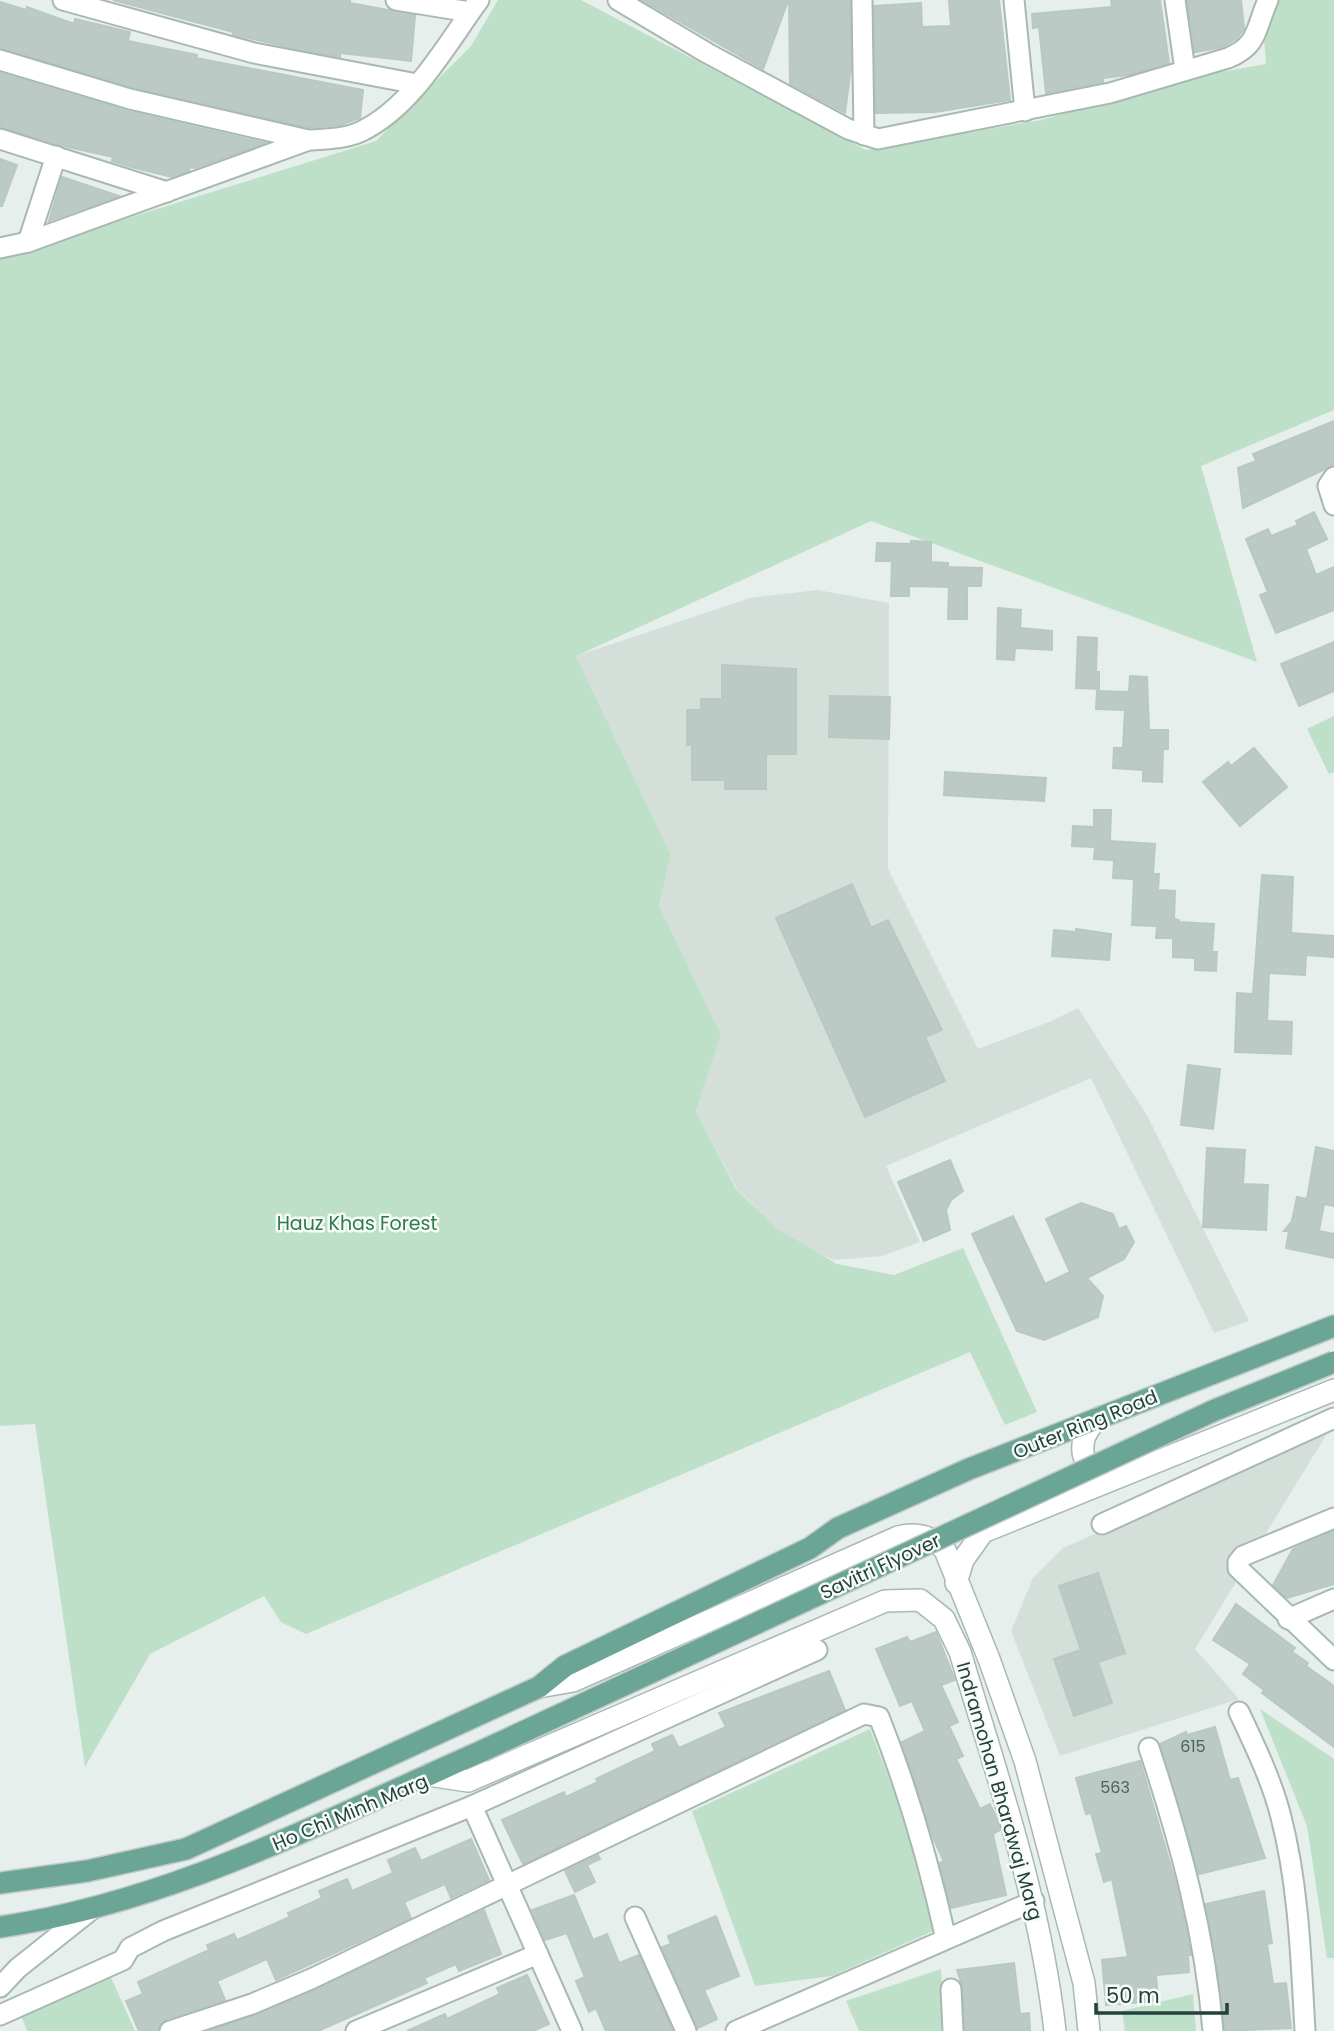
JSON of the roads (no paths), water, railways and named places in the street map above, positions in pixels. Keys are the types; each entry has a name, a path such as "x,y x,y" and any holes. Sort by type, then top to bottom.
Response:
{"main road":[{"name":"Outer Ring Road","path":"838,1528 969,1469 1334,1326"},
{"name":"Savitri Flyover","path":"428,1775 1214,1410 1334,1362"},
{"name":"Ho Chi Minh Marg","path":"0,1883 87,1871 186,1849 539,1687 565,1667 810,1548 838,1528"},
{"name":"Ho Chi Minh Marg","path":"0,1927 91,1910 209,1872 428,1775"}],"street":[{"path":"63,0 254,53 417,84"},
{"path":"396,0 474,6"},
{"path":"618,0 707,53 864,135 878,139 946,123 1025,111 1110,93 1244,51 1253,43 1268,0"},
{"path":"862,0 864,135"},
{"path":"1014,0 1025,111"},
{"path":"1175,0 1185,70"},
{"path":"0,247 28,242 309,140 337,138 363,131 400,103 417,84 474,6"},
{"path":"0,60 130,99 309,140"},
{"path":"0,139 167,192"},
{"path":"28,242 56,156"},
{"path":"1334,477 1328,486 1334,505"},
{"path":"956,1583 963,1560 983,1532 1080,1490 1118,1478 1334,1390"},
{"path":"1101,1417 1089,1426 1082,1440 1082,1455 1096,1472 1118,1478"},
{"path":"1102,1524 1334,1419"},
{"path":"1334,1518 1243,1556 1238,1562 1238,1568 1288,1619 1334,1660"},
{"name":"Indramohan Bhardwaj Marg","path":"898,1537 918,1534 937,1542 945,1550 956,1583 989,1659 1025,1761 1084,1983 1089,2031"},
{"name":"Ho Chi Minh Marg","path":"539,1687 573,1681 898,1537"},
{"path":"765,1595 776,1593 787,1597 799,1616 798,1628 783,1644"},
{"path":"1288,1619 1334,1599"},
{"name":"Indramohan Bhardwaj Marg","path":"885,1601 920,1600 944,1619 960,1652 1034,1901 1055,2031"},
{"name":"Ho Chi Minh Marg","path":"428,1775 468,1781 885,1601"},
{"path":"14,2031 2,2008 123,1960 130,1948 163,1931 472,1806 817,1650"},
{"path":"1239,1712 1273,1793 1291,1860 1305,2031"},
{"path":"170,2031 252,2004 311,1979 872,1713 879,1717 917,1819 946,1939"},
{"path":"1149,1748 1182,1849 1208,1967 1213,2031"},
{"path":"472,1806 538,1954 566,2029"},
{"path":"736,2031 1034,1901"},
{"path":"0,1987 18,1968 91,1910"},
{"path":"635,1917 687,2031"},
{"path":"356,2031 538,1954"},
{"path":"951,1989 953,2031"}],"park label":[{"name":"Hauz Khas Forest","path":"357,1223"}]}
